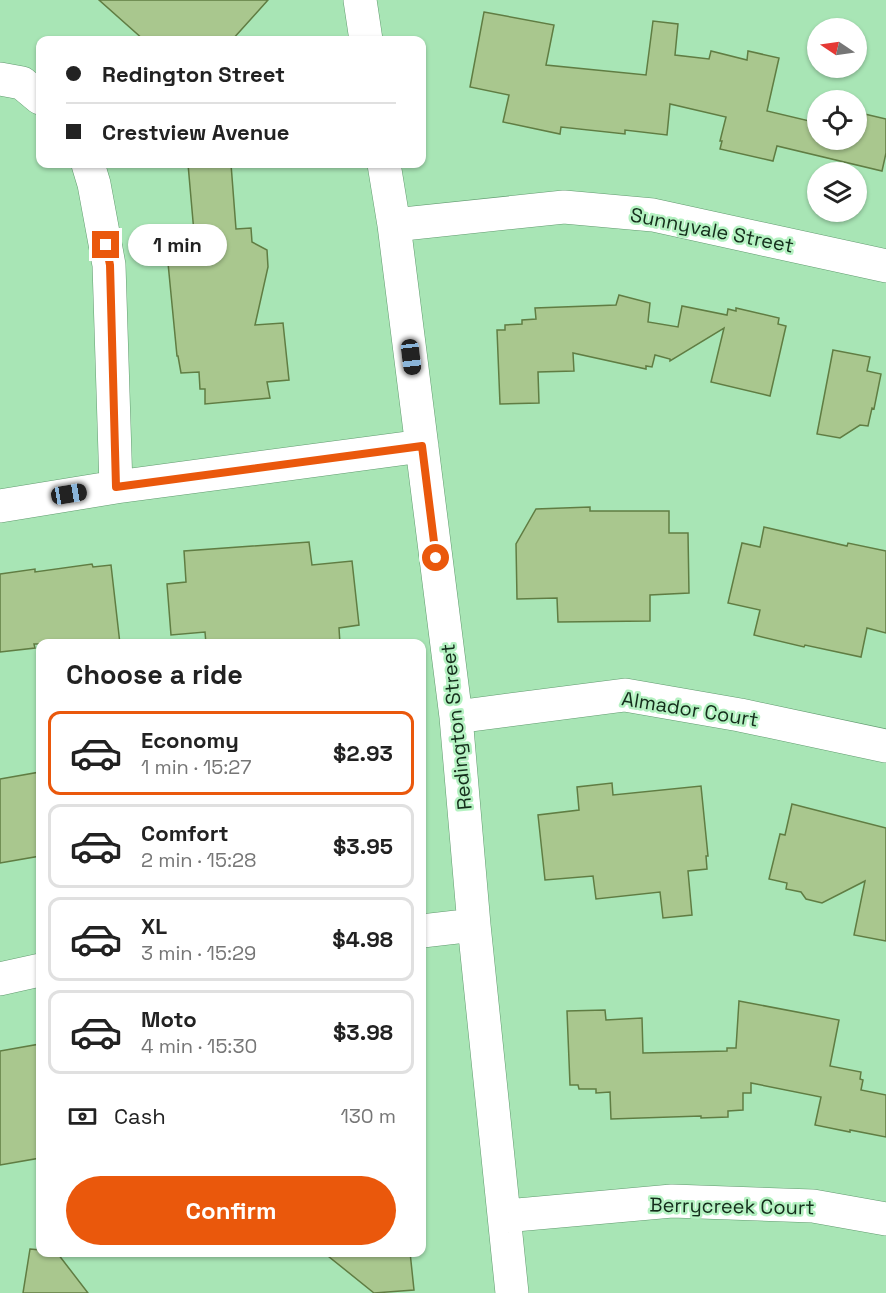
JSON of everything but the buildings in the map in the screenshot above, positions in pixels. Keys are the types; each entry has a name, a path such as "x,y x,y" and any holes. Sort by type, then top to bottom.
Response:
{"street":[{"path":"360,0 365,36"},
{"path":"0,79 22,83 36,95"},
{"path":"89,168 110,265 116,487"},
{"name":"Redington Street","path":"385,168 394,225 456,717 474,925 512,1293"},
{"name":"Sunnyvale Street","path":"394,225 564,207 653,215 886,266"},
{"path":"0,506 116,487 422,446"},
{"name":"Almador Court","path":"456,717 625,695 740,715 886,746"},
{"path":"426,931 474,925"},
{"path":"0,979 36,971"},
{"name":"Berrycreek Court","path":"505,1216 672,1201 813,1206 886,1219"}],"route":[{"path":"106,245 110,265 116,487 422,446 436,558"}]}
